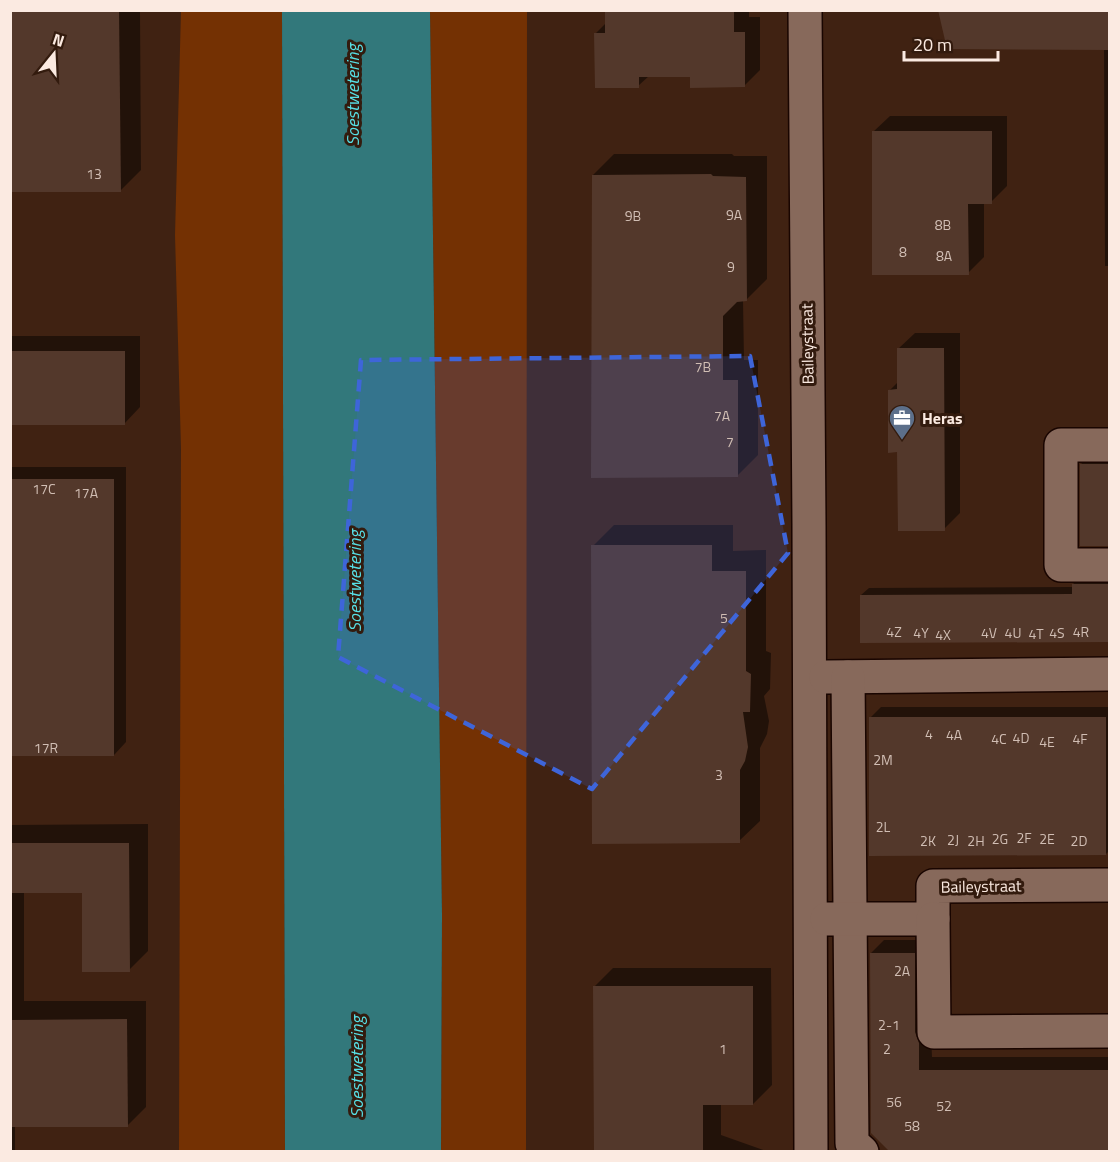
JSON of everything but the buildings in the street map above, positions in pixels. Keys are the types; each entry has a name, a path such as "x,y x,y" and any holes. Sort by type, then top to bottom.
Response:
{"street":[{"name":"Baileystraat","path":"805,10 811,1152"},
{"path":"1110,445 1061,445 1061,565 1110,565"},
{"path":"810,677 1110,674"},
{"path":"848,676 852,1143 862,1152"},
{"name":"Baileystraat","path":"810,920 933,919 933,886 1110,885"},
{"path":"933,919 934,1032 1110,1031"}],"highlighted area":[{"path":"750,356 788,553 592,789 338,657 361,360"}],"shaded area":[{"path":"11,11 1109,11 1109,1151 11,1151"},
{"path":"181,11 282,11 285,1151 179,1151 181,448 175,235"},
{"path":"430,11 527,11 526,1151 441,1151 442,915"}],"water":[{"name":"Soestwetering","path":"282,11 430,11 442,915 441,1151 285,1151"}],"place":[{"name":"Heras","path":"902,441"}]}
